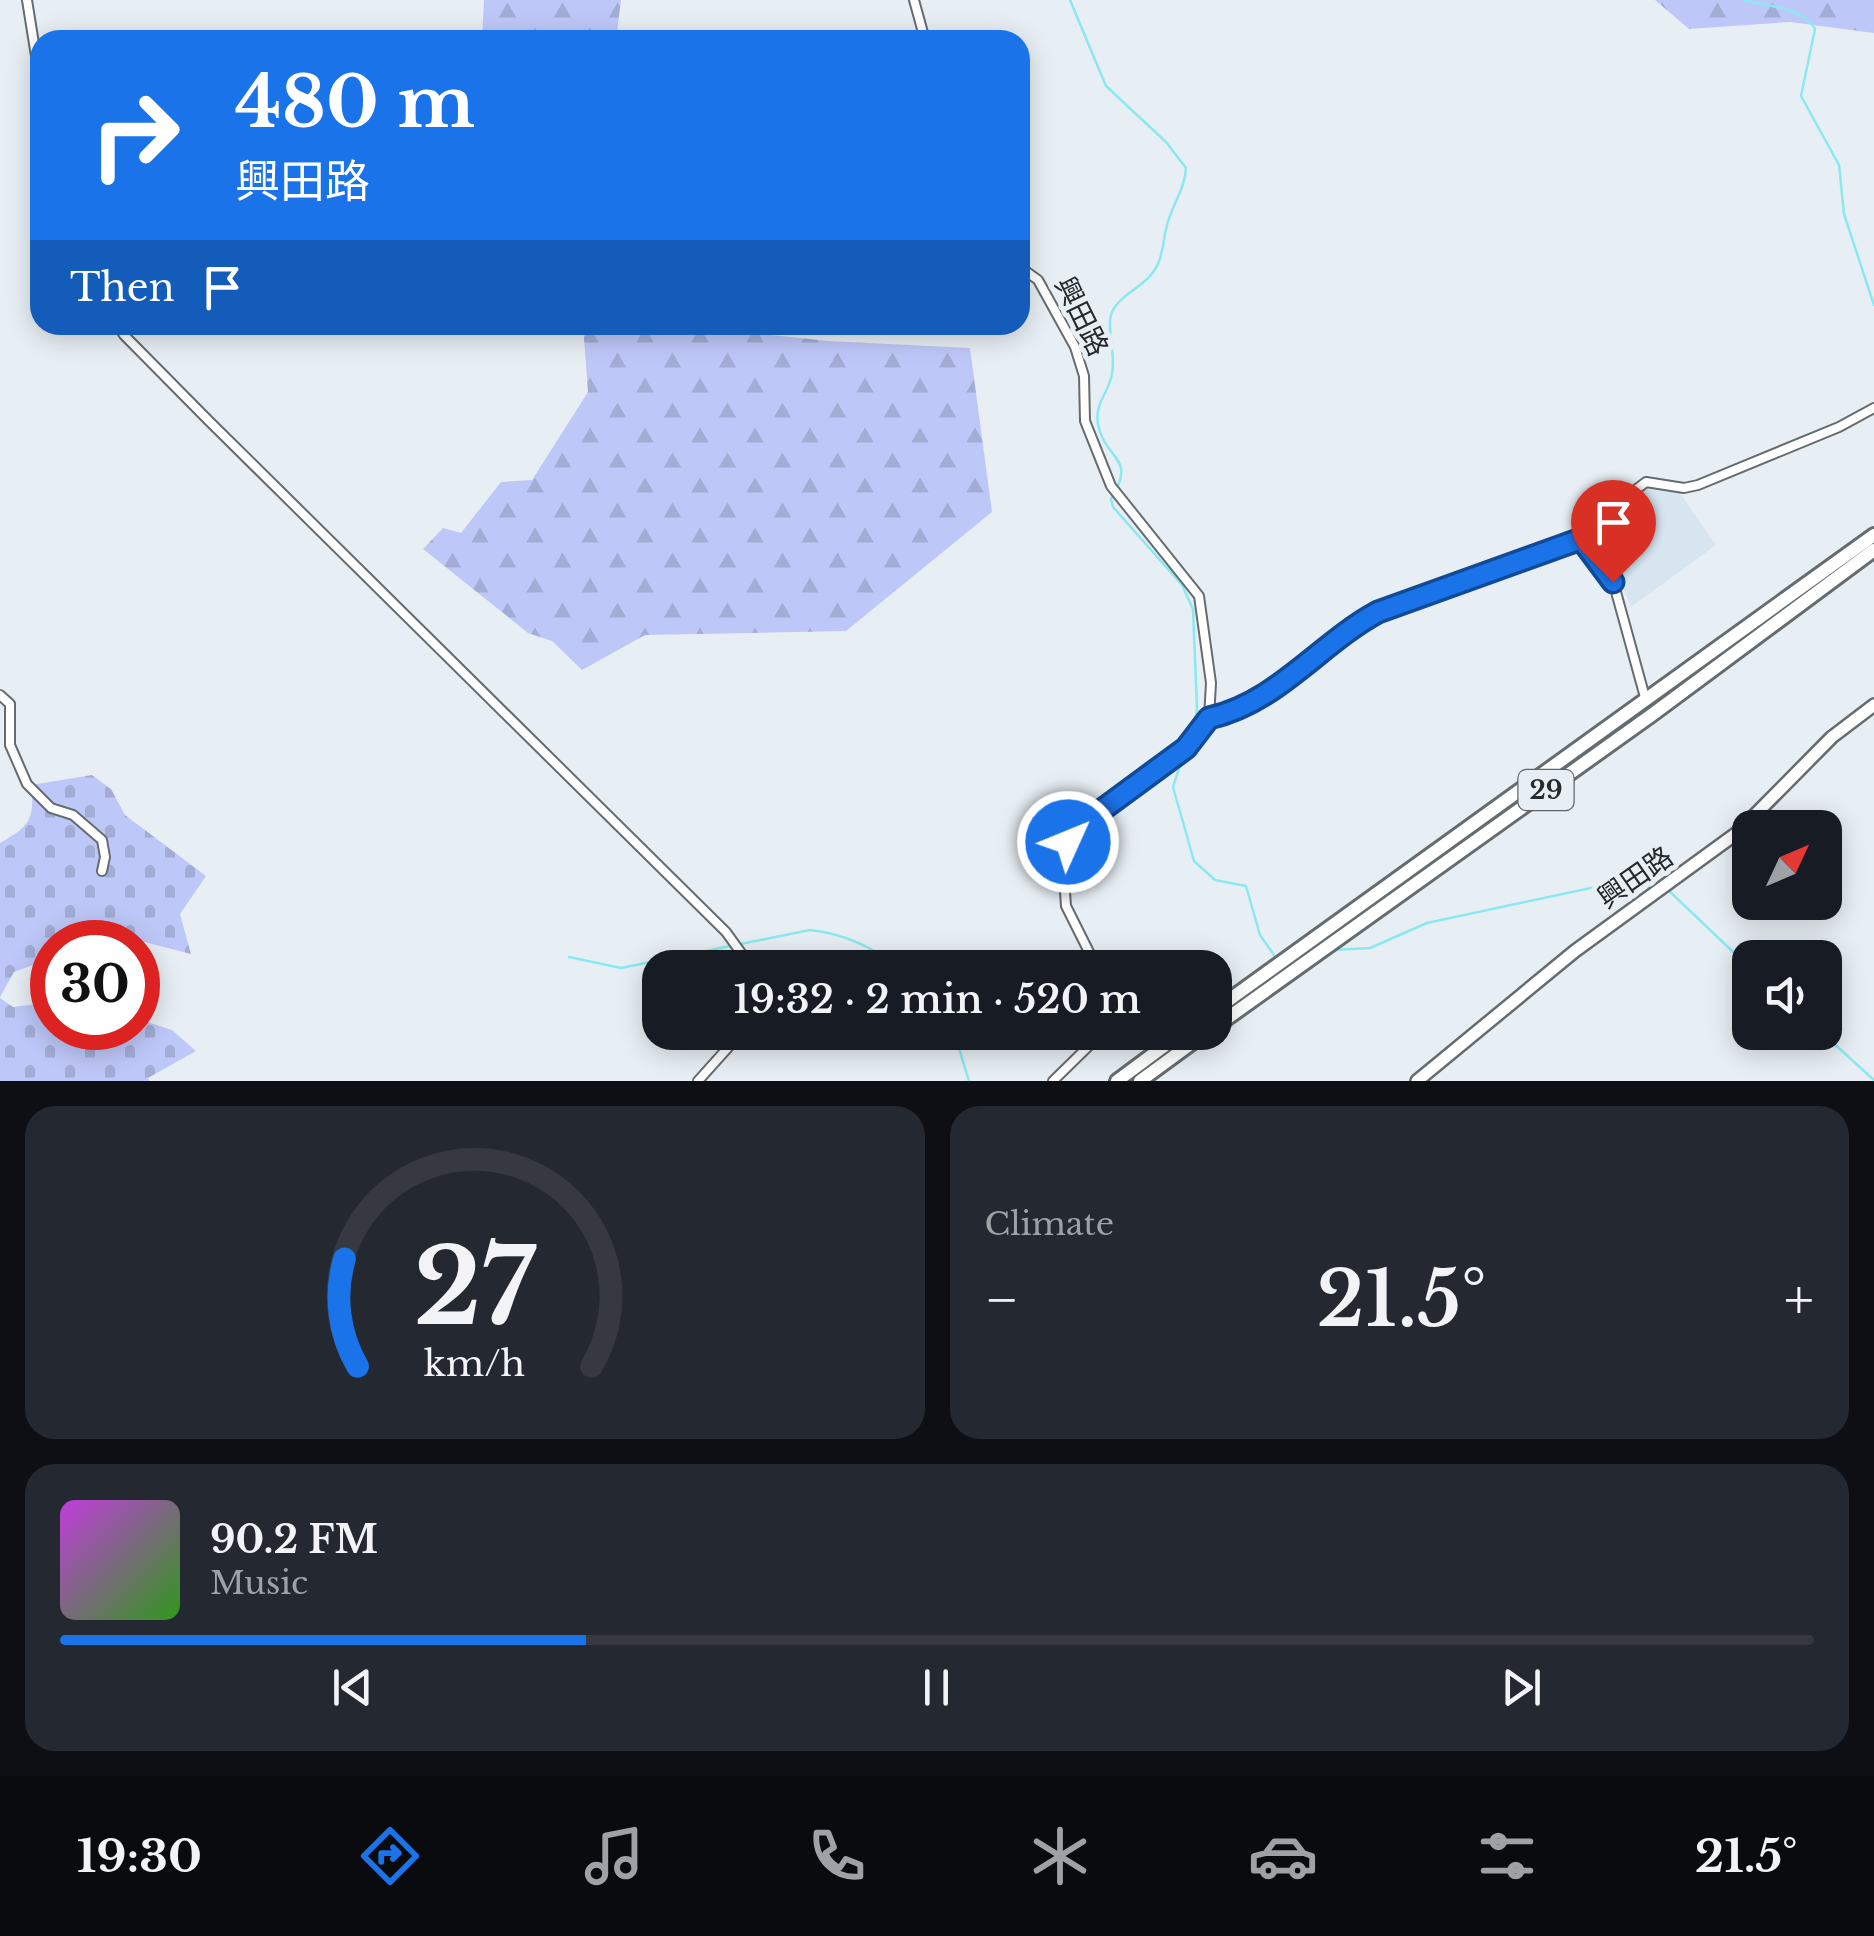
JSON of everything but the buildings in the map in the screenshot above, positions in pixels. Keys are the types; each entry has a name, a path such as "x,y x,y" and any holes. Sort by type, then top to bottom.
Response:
{"main road":[{"name":"29","path":"1232,1015 1649,708 1874,534"},
{"name":"29","path":"1232,998 1874,550"},
{"path":"1117,1081 1159,1050"},
{"path":"1140,1081 1182,1050"}],"street":[{"path":"27,0 32,30"},
{"path":"914,0 922,30"},
{"name":"興田路","path":"1030,274 1038,280 1075,347 1084,376 1084,421 1111,486 1199,596 1211,683 1209,718"},
{"path":"124,335 741,950"},
{"path":"1649,708 1613,582 1581,539 1583,530 1638,485 1698,485 1839,427 1874,408"},
{"path":"1088,950 1063,892 1063,863 1069,840 1080,826 1186,748 1209,718 1237,712 1262,698 1356,624 1378,612 1581,539"},
{"path":"0,695 10,704 10,746 27,784 51,808 73,814 102,840 106,857 102,871"},
{"name":"興田路","path":"1417,1081 1575,951 1737,833 1832,737 1874,705"},
{"path":"698,1081 726,1050"},
{"path":"1052,1081 1085,1050"}],"shaded area":[{"path":"1649,485 1679,492 1716,545 1631,607 1614,565 1591,534"}],"green space":[{"path":"484,0 621,0 617,30 482,30"},
{"path":"1655,0 1874,0 1874,33 1790,22 1689,29"},
{"path":"584,335 771,335 970,348 992,512 846,631 645,635 582,670 552,641 528,633 423,549 443,528 461,533 501,482 532,480 588,392"},
{"path":"92,775 111,789 125,815 206,876 180,914 191,954 160,946 160,920 30,920 30,966 14,972 0,997 0,843 28,820 31,785"},
{"path":"0,998 13,1007 30,1005 30,1050 160,1050 160,1026 172,1030 196,1051 148,1078 149,1081 0,1081"}],"waterway":[{"path":"1070,0 1106,86 1166,142 1186,168 1158,264 1112,313 1112,374 1097,417 1101,436 1120,466 1121,474 1111,499 1113,507 1182,585 1193,609 1197,708 1195,723 1185,742"},
{"path":"1744,0 1793,12 1815,29 1801,96 1839,165 1844,214 1874,305"},
{"path":"1185,750 1173,787 1194,861 1215,880 1246,886 1260,935 1276,958"},
{"path":"1332,950 1370,948 1427,923 1624,881 1654,888"},
{"path":"1666,888 1732,951"},
{"path":"711,950 810,930 871,950"},
{"path":"569,957 621,968 642,964"},
{"path":"960,1050 969,1081"},
{"path":"1841,1050 1874,1080"}],"route":[{"path":"1068,842 1072,832 1186,748 1209,718 1237,712 1262,698 1356,624 1378,612 1581,539 1613,582"}]}
